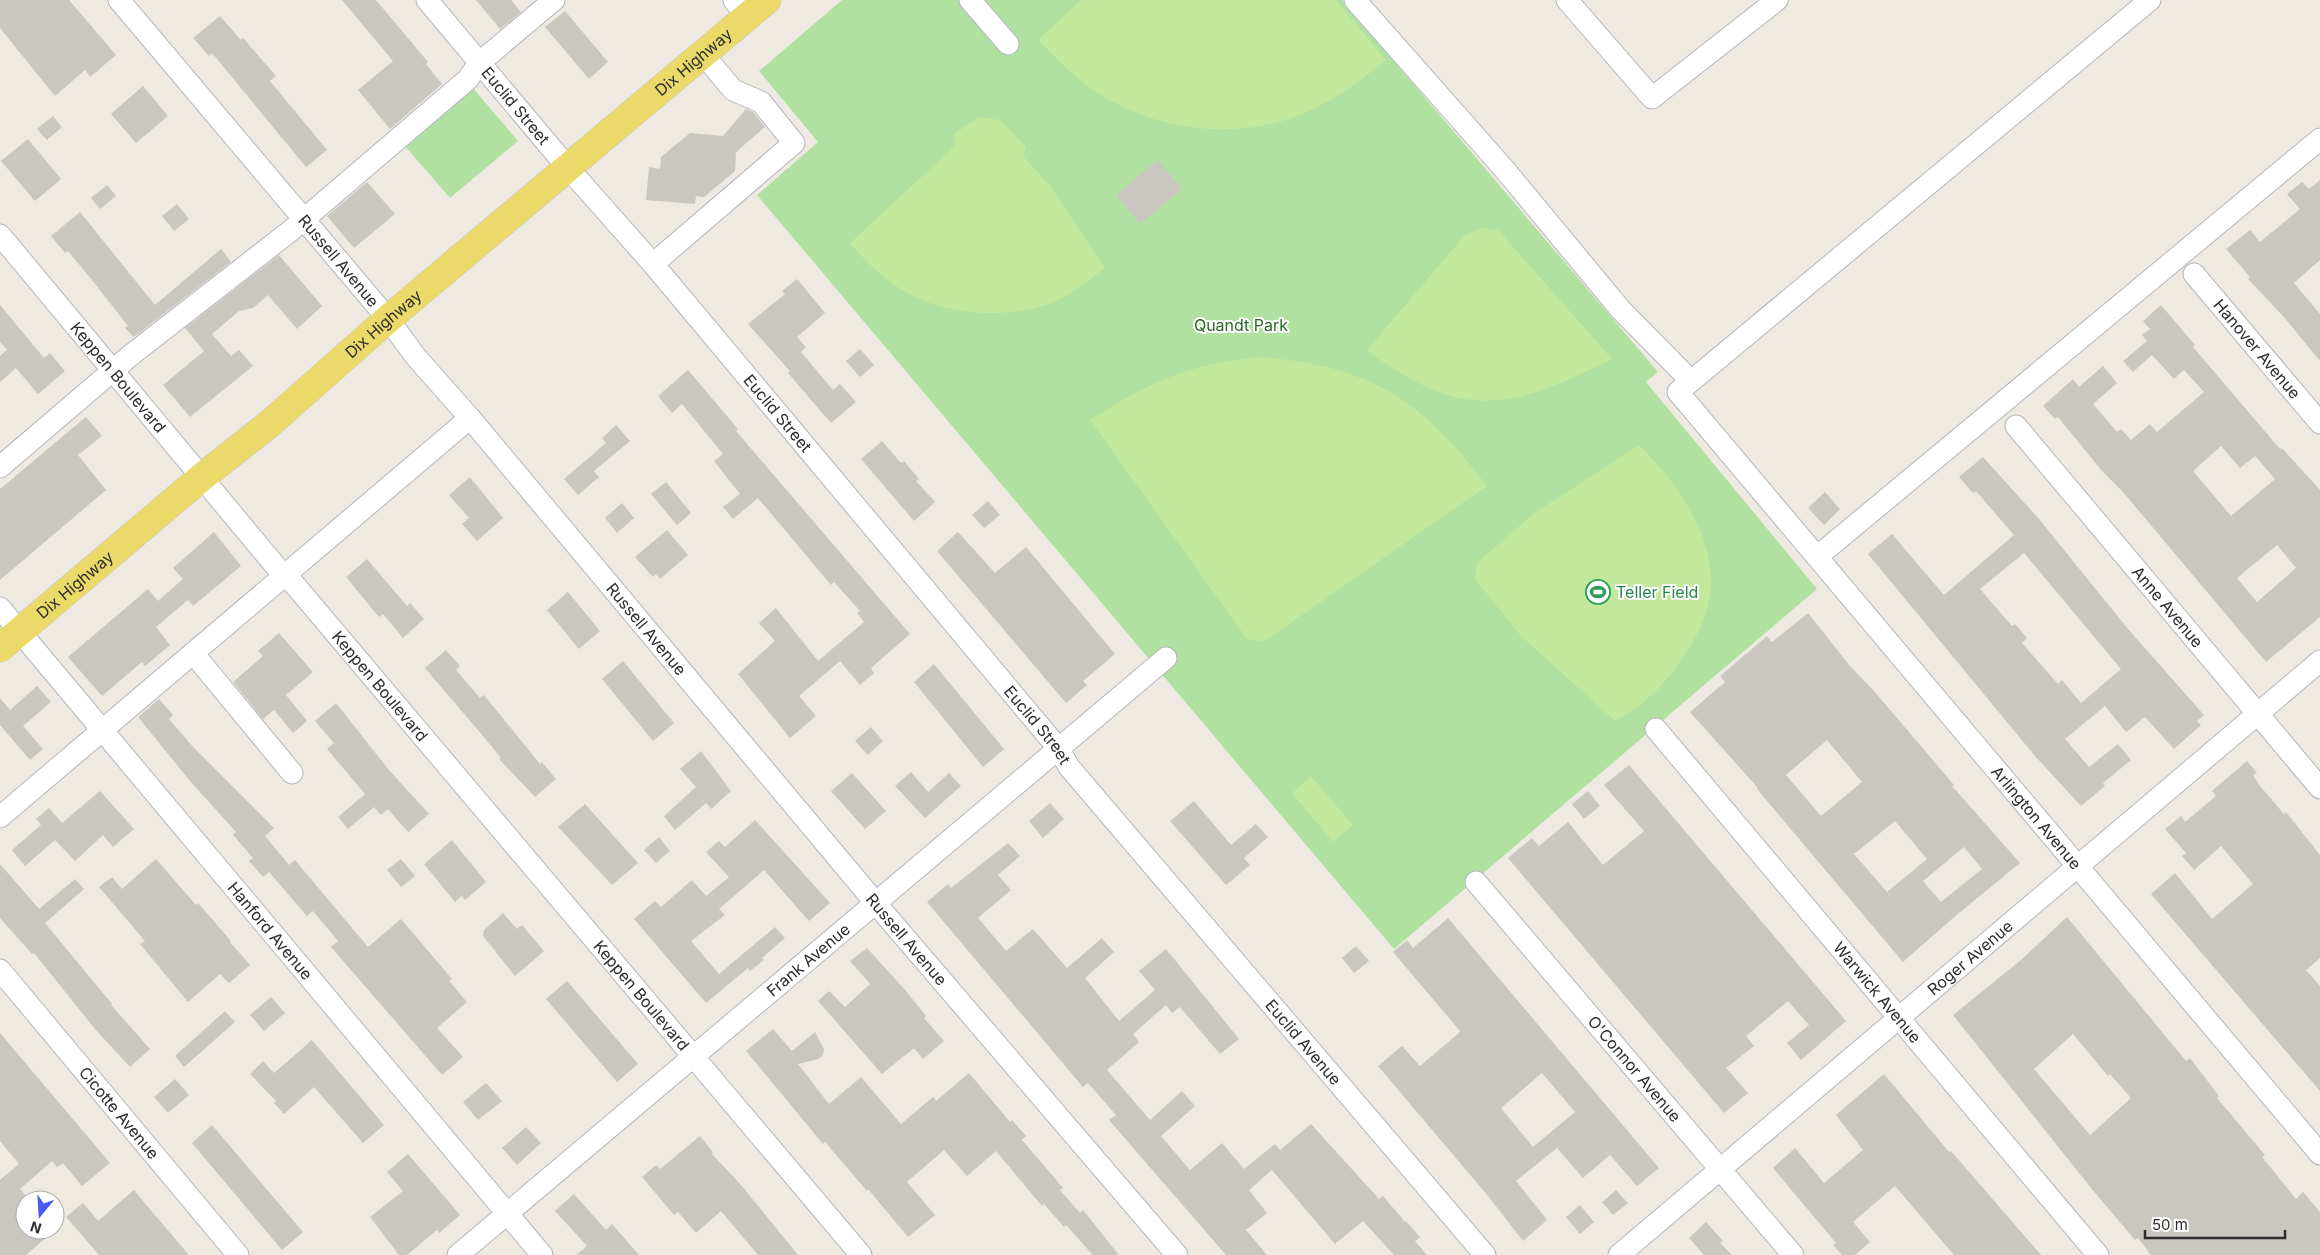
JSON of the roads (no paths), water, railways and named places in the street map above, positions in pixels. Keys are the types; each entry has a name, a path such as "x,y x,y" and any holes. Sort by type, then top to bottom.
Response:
{"main road":[{"name":"Dix Highway","path":"10,639 202,477 268,425 388,319 703,54 749,6"}],"street":[{"name":"Russell Avenue","path":"120,0 388,319 416,357 470,418 876,903 1177,1255"},
{"name":"Euclid Street","path":"426,0 568,168 654,264 1058,748 1069,767 1123,830"},
{"path":"0,467 113,370 304,220 468,79 479,63 554,0"},
{"path":"970,0 1008,44"},
{"path":"1355,0 1505,170 1621,310 1691,381 2150,0"},
{"path":"1567,0 1652,98 1777,0"},
{"path":"654,264 794,144 761,102 733,90 703,54"},
{"path":"1818,556 2320,139"},
{"name":"Keppen Boulevard","path":"0,235 202,477 861,1255"},
{"name":"Hanover Avenue","path":"2194,274 2320,423"},
{"name":"Arlington Avenue","path":"1691,381 1678,392 2320,1154"},
{"path":"0,817 470,418"},
{"name":"Anne Avenue","path":"2016,426 2320,788"},
{"name":"Hanford Avenue","path":"0,608 10,639 103,729 542,1255"},
{"path":"193,653 292,773"},
{"name":"Roger Avenue","path":"1619,1255 2320,661"},
{"name":"Frank Avenue","path":"458,1255 508,1215 1161,662"},
{"name":"Warwick Avenue","path":"1656,730 2098,1255"},
{"name":"Euclid Avenue","path":"1123,830 1485,1255"},
{"name":"O'Connor Avenue","path":"1476,882 1793,1255"},
{"name":"Cicotte Avenue","path":"0,970 238,1255"}],"place":[{"name":"Teller Field","path":"1598,592"}],"park label":[{"name":"Quandt Park","path":"1241,325"}]}
